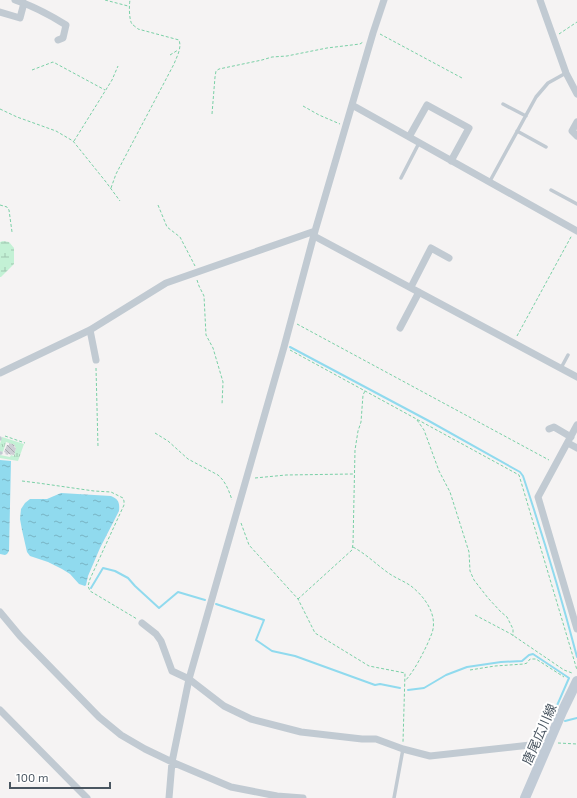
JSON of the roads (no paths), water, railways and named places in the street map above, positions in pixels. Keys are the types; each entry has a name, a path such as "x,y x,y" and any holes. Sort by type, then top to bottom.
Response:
{"main road":[{"name":"唐尾広川線","path":"525,798 548,743 577,681"}],"street":[{"path":"15,0 49,14 66,25 63,38 58,40"},
{"path":"168,798 172,762 189,679 352,105 384,0"},
{"path":"540,0 566,73 574,81 577,94"},
{"path":"0,12 20,18 24,3"},
{"path":"352,105 576,229"},
{"path":"409,137 426,105 469,128 451,161"},
{"path":"577,122 572,131 577,136"},
{"path":"0,373 90,330 166,283 315,234 577,377"},
{"path":"411,287 431,248 449,258"},
{"path":"400,328 419,292"},
{"path":"90,330 96,360"},
{"path":"577,425 538,498 577,629"},
{"path":"549,429 554,427 577,448"},
{"path":"0,612 20,636 99,717 121,735 172,762 231,787 277,796 303,798"},
{"path":"142,622 156,634 161,641 172,670 189,679 224,706 251,719 301,732 362,739 376,739 403,749 430,756 548,743"},
{"path":"0,710 88,798"}],"lane":[{"path":"489,182 540,91 548,83 566,73"},
{"path":"503,104 526,116"},
{"path":"517,131 546,147"},
{"path":"401,178 420,143"},
{"path":"551,190 577,204"},
{"path":"561,368 568,355"},
{"path":"394,798 403,749"}],"water":[{"path":"0,460 11,461 9,551 5,555 0,554"},
{"path":"61,493 111,496 119,503 119,511 100,548 85,586 79,584 70,574 62,569 48,562 30,556 27,552 20,519 21,509 30,499 47,499"}],"waterway":[{"path":"290,347 429,421 520,472 523,476 545,544 577,657"},
{"path":"91,588 103,568 115,571 128,578 159,608 178,592 205,600"},
{"path":"216,604 264,620 256,640 272,651 295,656 375,685 380,684 400,688"},
{"path":"408,690 424,688 446,675 467,667 501,662 522,661 529,655 533,654 569,678 552,717 554,718"},
{"path":"565,721 577,718"}]}
